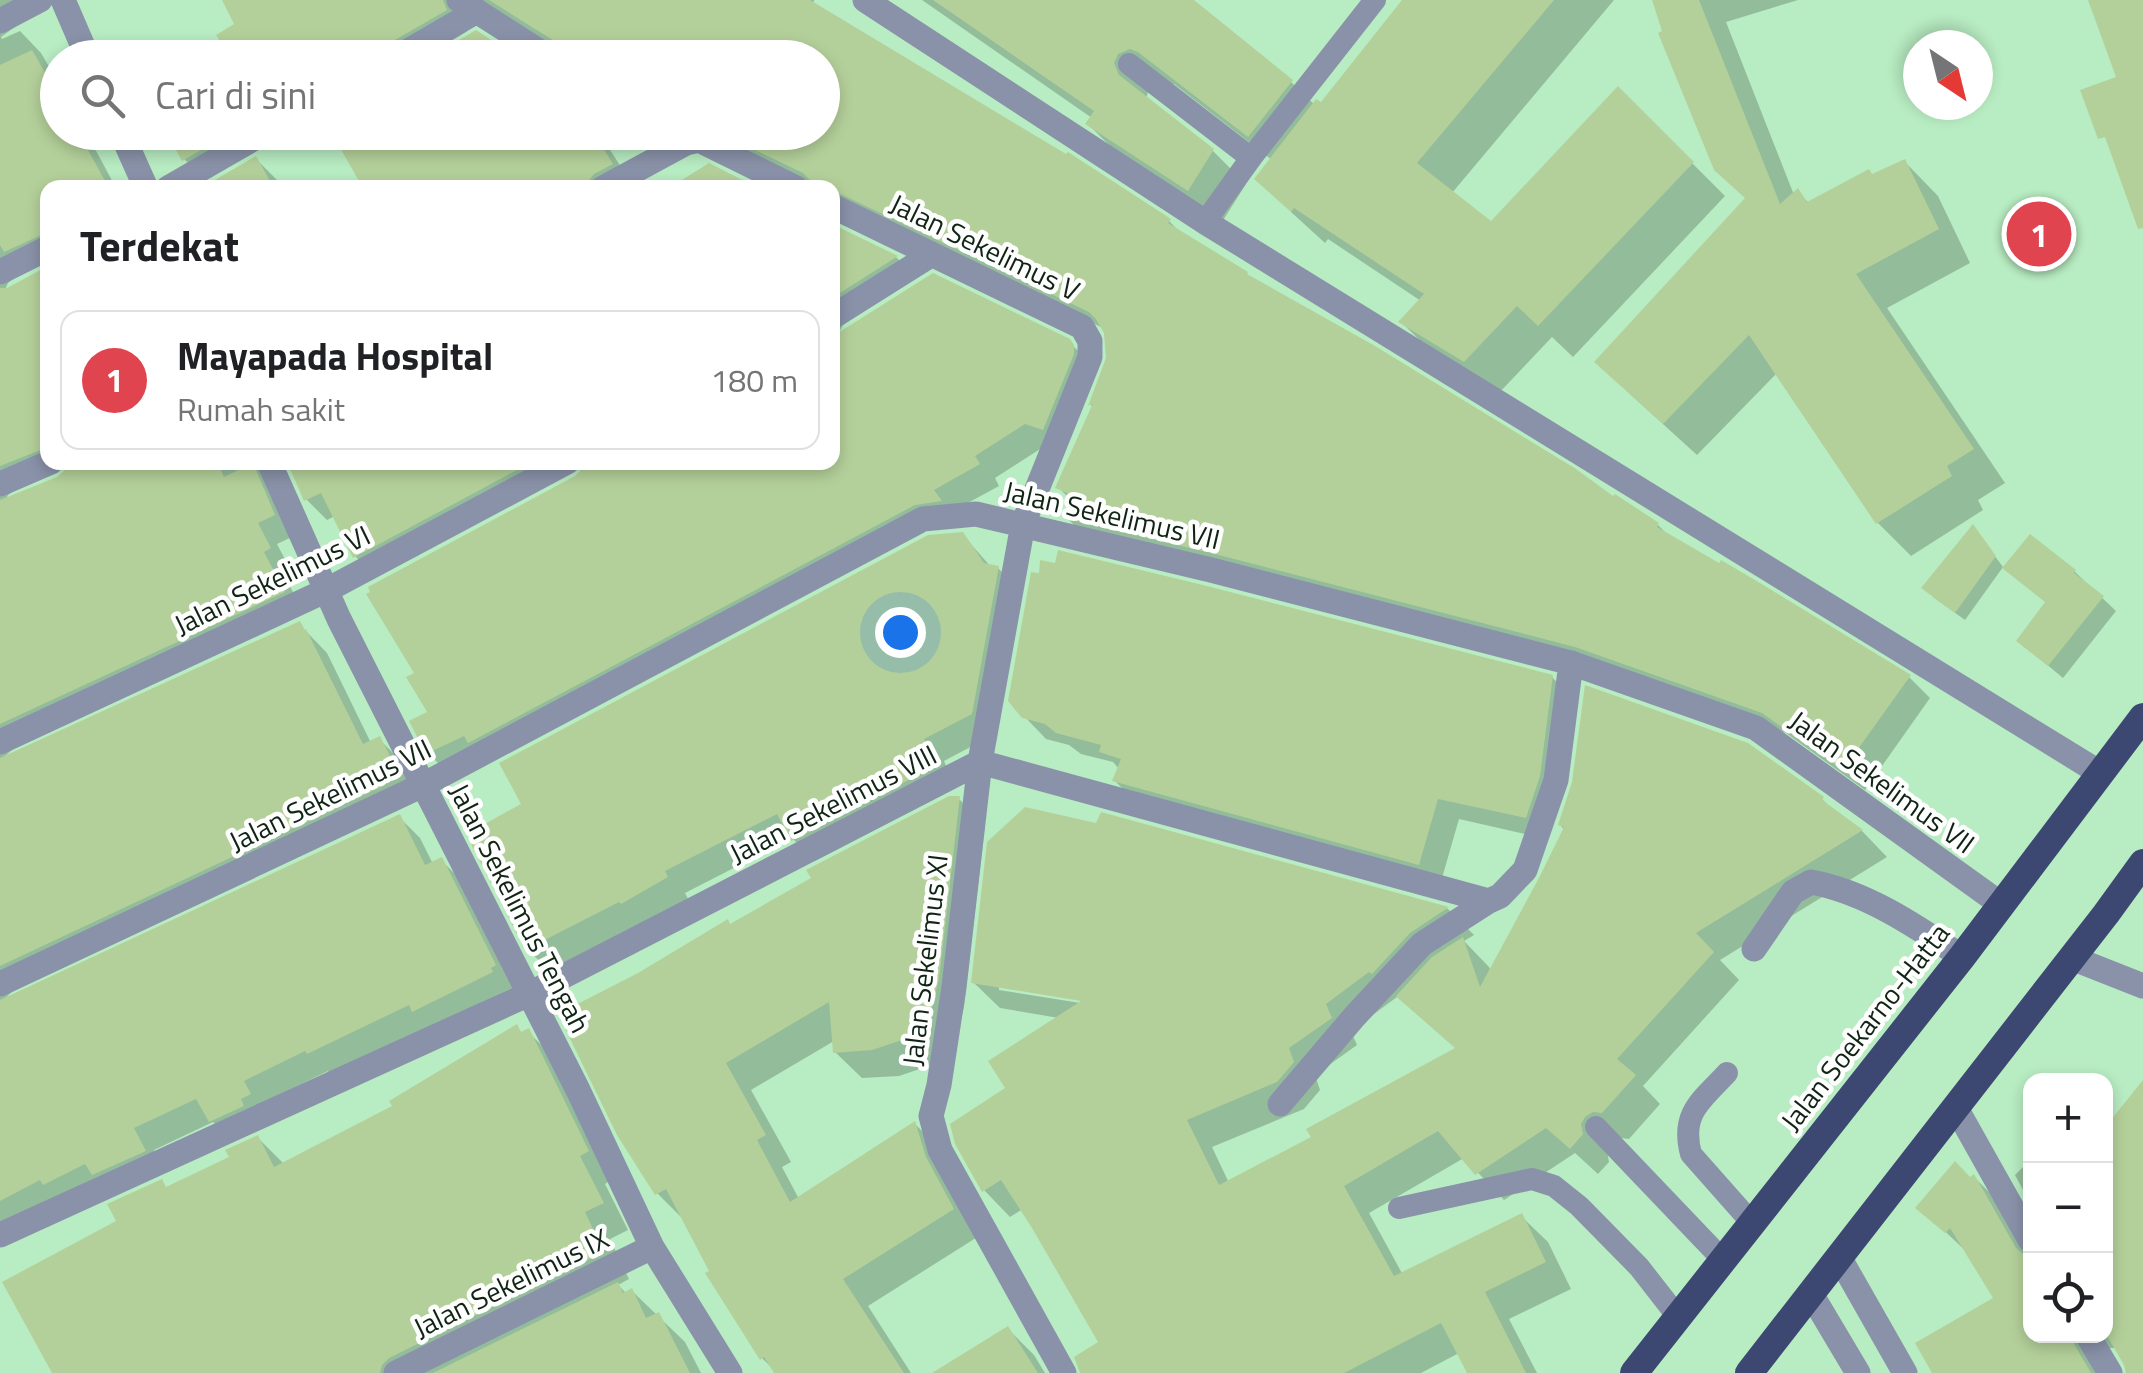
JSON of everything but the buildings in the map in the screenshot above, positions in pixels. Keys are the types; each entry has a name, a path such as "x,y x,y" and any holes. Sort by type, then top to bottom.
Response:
{"highway":[{"name":"Jalan Soekarno-Hatta","path":"1634,1373 1962,957 2143,717"},
{"path":"1749,1373 2143,863"}],"street":[{"path":"0,21 40,0"},
{"path":"63,0 80,40"},
{"path":"864,0 1205,222 2100,774"},
{"path":"421,40 468,6 522,40"},
{"path":"130,150 143,180"},
{"path":"182,180 233,150"},
{"path":"619,180 675,150"},
{"path":"719,150 780,180"},
{"name":"Jalan Sekelimus V","path":"840,210 1082,327 1090,341 1090,357 1023,524"},
{"path":"0,272 40,252"},
{"path":"840,312 932,255"},
{"path":"0,484 40,467"},
{"name":"Jalan Sekelimus Tengah","path":"274,470 327,590 652,1246 730,1373"},
{"name":"Jalan Sekelimus VI","path":"0,742 327,590 552,470"},
{"name":"Jalan Sekelimus VII","path":"0,984 424,784 923,519 976,514 1571,663 1756,728 2002,905"},
{"name":"Jalan Sekelimus XI","path":"1023,524 980,762 954,987 939,1085 930,1116 940,1150 1064,1373"},
{"path":"1280,1104 1422,944 1500,896 1525,870 1556,780 1571,663"},
{"name":"Jalan Sekelimus VIII","path":"0,1235 530,994 980,762 1489,900"},
{"path":"1754,949 1793,892 1811,882 1832,886 1910,921 1962,957"},
{"path":"2072,958 2143,986"},
{"path":"1956,1108 2023,1228"},
{"name":"Jalan Sekelimus IX","path":"396,1373 652,1246"},
{"path":"1839,1258 1905,1373"},
{"path":"1811,1294 1858,1373"},
{"path":"2092,1343 2110,1373"}],"lane":[{"path":"1205,222 1375,0"},
{"path":"1128,64 1251,158"},
{"path":"1727,1072 1691,1112 1687,1140 1691,1154 1752,1223"},
{"path":"1596,1127 1724,1260"},
{"path":"1399,1208 1532,1179 1554,1186 1638,1267 1678,1317"}],"place":[{"name":"Mayapada Hospital","path":"2039,234"}]}
